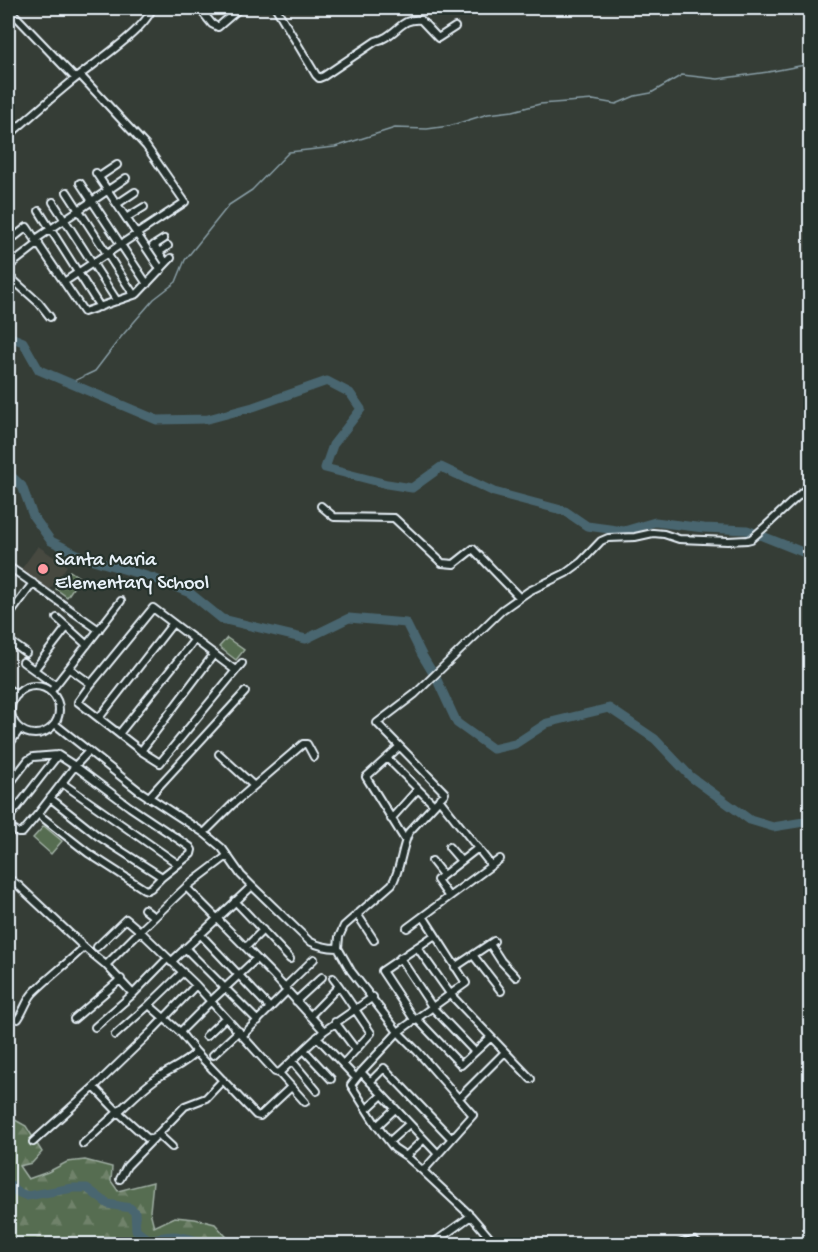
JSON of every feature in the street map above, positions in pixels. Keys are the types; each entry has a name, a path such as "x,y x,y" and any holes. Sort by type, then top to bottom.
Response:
{"street":[{"path":"8,8 146,146 185,202 64,282"},
{"path":"8,136 131,34 150,14 152,8"},
{"path":"199,8 212,24 218,27 240,8"},
{"path":"276,8 319,78 376,41 386,37 405,22 422,20 438,38 455,27"},
{"path":"117,165 98,175 160,270"},
{"path":"8,267 51,229 126,178"},
{"path":"80,183 147,284"},
{"path":"67,192 134,295"},
{"path":"117,204 135,192"},
{"path":"53,202 117,301"},
{"path":"126,218 144,207"},
{"path":"39,211 100,307"},
{"path":"8,242 27,227 84,312 137,294 169,261 154,245"},
{"path":"147,250 164,239"},
{"path":"159,252 168,246"},
{"path":"8,281 11,278 39,303 50,317"},
{"path":"423,1171 473,1115 398,1032 351,971 338,948 339,937 344,926 392,884 409,832 445,793 377,723 415,694 502,610 529,591 566,573 581,562 601,541 608,538 635,537 653,533 711,541 751,539 810,485"},
{"path":"321,506 334,517 394,518 442,563 454,564 473,549 519,597"},
{"path":"8,566 99,630"},
{"path":"8,616 33,583"},
{"path":"53,688 121,601"},
{"path":"235,670 153,608 78,702 160,763 242,663"},
{"path":"57,618 87,645"},
{"path":"99,718 173,623"},
{"path":"34,670 67,627"},
{"path":"119,734 195,639"},
{"path":"8,640 26,653"},
{"path":"141,751 214,654"},
{"path":"23,662 53,688 60,707 56,725 49,731 34,735 20,729 15,724 11,710 17,695 31,687 53,688"},
{"path":"69,668 91,684"},
{"path":"8,689 17,695"},
{"path":"148,798 245,692"},
{"path":"56,725 148,798 204,833 222,848 241,875 309,941 316,945 338,948"},
{"path":"8,746 20,729"},
{"path":"204,833 303,744 307,744 314,757"},
{"path":"399,747 366,777 405,840"},
{"path":"8,826 20,834 89,751"},
{"path":"219,754 254,786"},
{"path":"8,819 58,755"},
{"path":"8,786 28,760 33,757 58,755 192,850 191,854 147,890 88,853 38,814"},
{"path":"387,758 418,789 436,802 491,865"},
{"path":"62,783 178,864"},
{"path":"391,819 418,789"},
{"path":"50,798 98,836 162,877"},
{"path":"449,847 461,861"},
{"path":"449,897 437,880 478,848"},
{"path":"106,965 186,886 227,856"},
{"path":"407,928 500,859"},
{"path":"432,861 443,875"},
{"path":"8,878 106,965 134,994"},
{"path":"186,886 324,1031"},
{"path":"95,1027 252,886"},
{"path":"235,901 290,959"},
{"path":"144,909 154,917"},
{"path":"357,914 374,940"},
{"path":"423,916 466,983 398,1032 351,1085 376,1126 394,1148 423,1171 471,1216 495,1245"},
{"path":"98,947 126,919 196,985 305,1102"},
{"path":"246,948 263,930"},
{"path":"200,934 270,1008"},
{"path":"435,935 382,971 416,1020 460,1065 491,1037"},
{"path":"455,967 492,943 501,961 516,977"},
{"path":"18,1018 34,992 84,947"},
{"path":"417,947 450,995 531,1078"},
{"path":"185,948 258,1021"},
{"path":"473,955 501,991"},
{"path":"400,958 433,1008 475,1052"},
{"path":"180,1032 256,959"},
{"path":"213,1055 258,1021 314,959"},
{"path":"115,1035 183,972"},
{"path":"296,1001 322,977"},
{"path":"333,978 371,1034 343,1064"},
{"path":"74,1019 121,979"},
{"path":"33,1142 94,1087 196,985"},
{"path":"310,1016 339,986"},
{"path":"279,1073 324,1031 372,997"},
{"path":"149,1005 180,1032 255,1115 260,1116 291,1088"},
{"path":"206,1036 225,1018"},
{"path":"335,1023 356,1050"},
{"path":"317,1038 343,1064 370,1082 438,1154"},
{"path":"304,1050 332,1079"},
{"path":"83,1144 160,1076 184,1063 196,1052"},
{"path":"459,1098 505,1052"},
{"path":"291,1061 317,1091"},
{"path":"370,1082 384,1068 452,1138"},
{"path":"120,1179 127,1166 185,1106 206,1098 223,1080"},
{"path":"94,1087 147,1138 153,1139"},
{"path":"367,1109 382,1095"},
{"path":"376,1126 395,1109"},
{"path":"390,1141 409,1124"},
{"path":"158,1134 172,1147"},
{"path":"406,1156 424,1139"},
{"path":"432,1245 471,1216"},
{"path":"679,1245 695,1241 698,1245"}],"shaded area":[{"name":"Santa Maria Elementary School","path":"38,546 67,566 49,591 20,571"}],"green space":[{"path":"70,571 80,578 67,597 56,589"},
{"path":"227,638 244,650 236,660 219,647"},
{"path":"44,826 62,841 51,854 33,838"},
{"path":"8,1116 26,1126 42,1152 32,1163 19,1166 28,1179 67,1162 85,1160 112,1167 111,1181 118,1191 153,1182 150,1211 154,1227 175,1217 195,1219 215,1224 233,1244 8,1244"}],"waterway":[{"path":"70,383 95,371 154,299 176,282 185,260 229,205 252,190 289,152 335,147 395,128 427,129 449,126 488,114 540,104 593,100 616,104 635,96 651,93 682,75 718,79 810,64"},
{"path":"8,336 23,342 39,370 157,420 208,419 253,407 327,381 350,393 361,409 333,445 325,468 412,488 441,467 494,492 565,511 587,526 624,531 655,522 747,530 810,555"},
{"path":"8,473 22,486 33,516 51,541 83,557 153,578 190,593 222,619 306,639 349,618 406,623 457,723 493,749 515,744 547,723 609,708 655,739 691,777 750,820 773,827 810,821"},
{"path":"8,1183 15,1191 27,1196 73,1188 87,1188 108,1204 130,1208 135,1212 136,1230 141,1235 153,1239 177,1236 207,1244"}],"place":[{"name":"Santa Maria Elementary School","path":"43,569"}]}
